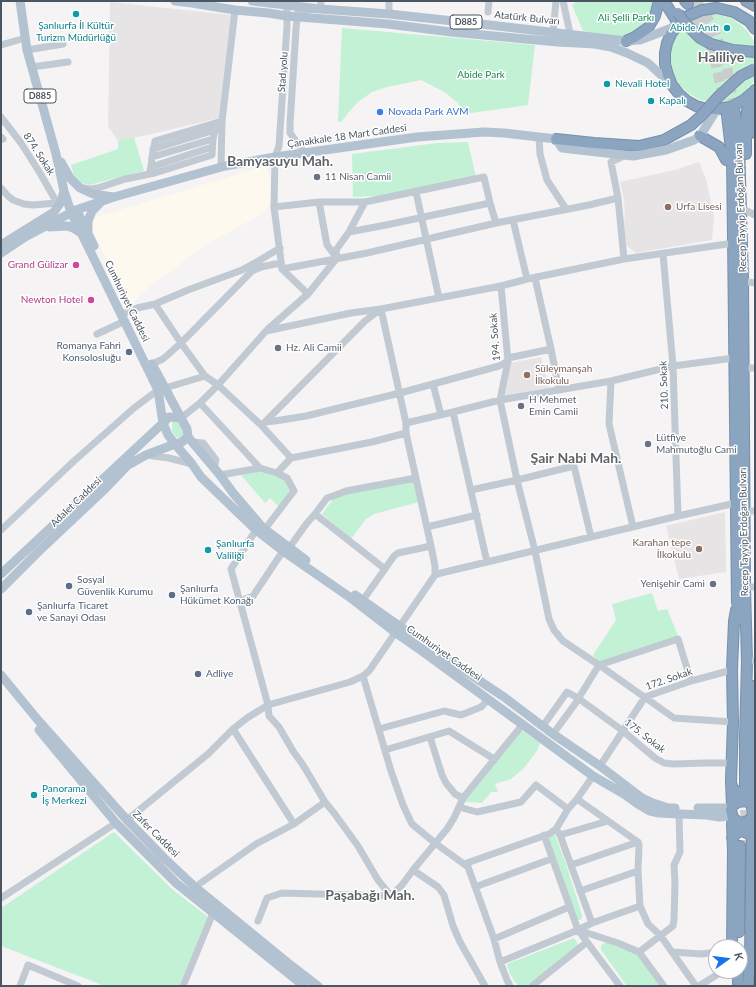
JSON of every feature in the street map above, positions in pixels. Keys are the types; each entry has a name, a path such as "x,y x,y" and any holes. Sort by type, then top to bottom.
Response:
{"highway":[{"path":"626,41 648,28 655,16 659,1"},
{"path":"664,1 676,20 677,26"},
{"path":"671,1 678,13 700,38 711,44 733,50 755,52"},
{"path":"746,1 755,6"},
{"name":"D885","path":"755,29 749,21 734,12 714,5 688,16 677,26 671,34 665,53 665,64 672,85 679,94 696,106 717,109 731,107 744,100 755,90"},
{"path":"556,139 639,146 664,140 690,125 741,76 755,69"},
{"path":"737,351 748,334 752,282 751,213 746,122 747,111 755,90"},
{"path":"717,109 721,117 724,132 726,160 728,333 737,351"},
{"path":"746,143 755,113"},
{"name":"Recep Tayyip Erdoğan Bulvarı","path":"731,114 740,144 736,503 737,602 741,623 742,784"},
{"path":"700,136 720,147 726,160"},
{"name":"Recep Tayyip Erdoğan Bulvarı","path":"737,351 743,368 744,511 750,587 742,784"},
{"path":"732,939 732,812 742,784 754,738 754,661 752,610 749,596 750,587"},
{"path":"737,602 734,621 732,670 733,722 731,763 742,784 753,812 746,843 739,939"},
{"path":"732,812 738,802 745,801 753,812"},
{"path":"732,812 738,822 742,823 745,822 753,812"},
{"path":"732,838 738,832 742,831 749,834 746,843 745,986"},
{"path":"746,843 753,891 753,925 748,986"}],"main road":[{"name":"D885","path":"20,1 27,50 56,154 64,191"},
{"path":"175,1 287,16 388,24 451,32 558,42 595,44 611,47 648,63 672,85"},
{"name":"Atatürk Bulvarı","path":"252,1 286,5 321,5 626,41 640,40 677,26"},
{"path":"556,139 562,148 633,156 666,150 694,140 700,136 717,109"},
{"name":"Çanakkale 18 Mart Caddesi","path":"25,237 74,211 114,197 221,167 275,157 417,137 450,134 484,132 556,139"},
{"path":"56,154 70,178 80,188 93,194 114,197"},
{"path":"1,245 54,212 62,202 64,191"},
{"name":"Cumhuriyet Caddesi","path":"64,191 161,389 181,418 191,440 256,520 260,529"},
{"path":"1,253 25,237 48,227 68,226 85,233 92,211 101,202"},
{"name":"Cumhuriyet Caddesi","path":"125,317 152,364 161,389 162,423 168,435 201,477 260,529 348,596 398,630 435,651 504,697 642,798 668,808 717,808 732,812"},
{"path":"162,423 169,417 181,418"},
{"name":"Adalet Caddesi","path":"1,574 162,423"},
{"name":"Adalet Caddesi","path":"1,589 37,553 106,489 128,465 146,455 175,444 191,440"},
{"name":"Cumhuriyet Caddesi","path":"286,550 363,600 422,651 593,776 638,804 650,811 659,813 719,817 732,812"},
{"name":"Zafer Caddesi","path":"1,675 37,719 127,820 164,858 195,887 318,986"},
{"name":"Zafer Caddesi","path":"1,684 116,823 176,883 304,986"}],"street":[{"path":"389,1 389,14"},
{"path":"488,12 489,1"},
{"path":"553,32 556,1"},
{"path":"566,3 570,34"},
{"path":"286,5 287,16 279,146 275,157 274,207 282,266 308,294"},
{"path":"298,17 298,11 321,5"},
{"path":"221,167 222,121 235,10"},
{"name":"Stad yolu","path":"298,17 290,133 305,152"},
{"path":"1,45 25,38"},
{"path":"27,50 63,44"},
{"path":"32,67 68,62"},
{"name":"874. Sokak","path":"1,117 21,143 57,203 33,205 24,204 13,200 1,188"},
{"path":"80,188 98,188 150,171 155,173 212,155 212,143 215,130 222,121"},
{"path":"150,171 155,141 222,121"},
{"path":"153,149 215,130"},
{"path":"538,137 540,154 547,180 566,209"},
{"path":"152,157 212,143"},
{"path":"624,259 618,198 611,162 626,155"},
{"path":"274,207 319,202 365,202 484,177 496,223"},
{"path":"416,192 439,298"},
{"path":"152,364 163,359 181,343 252,271 261,267 275,264 282,266 337,258 618,198"},
{"path":"319,202 327,245 337,258"},
{"path":"181,418 200,403 218,385 266,331 308,294 337,258 336,250 349,232 365,202"},
{"path":"349,232 490,204"},
{"path":"513,220 527,279"},
{"path":"266,331 350,313 501,286 527,279 624,259 727,244"},
{"path":"97,334 137,308 155,304 242,270 280,248"},
{"name":"210. Sokak","path":"663,254 673,366 678,516"},
{"path":"535,278 559,390"},
{"name":"194. Sokak","path":"501,286 508,359 500,400 549,619 554,630 563,641 599,664 674,718 733,722"},
{"path":"155,304 205,376 218,385 263,424 291,458"},
{"path":"127,820 208,754 233,729 268,705 350,682 363,676 369,671 435,575 435,566 431,546 406,434 406,423 381,308"},
{"path":"263,424 365,321 381,308"},
{"path":"263,424 306,416 400,393 499,366 508,359 551,349"},
{"path":"406,423 500,400 611,382 737,351"},
{"path":"743,368 755,368"},
{"path":"1,530 74,461 134,408 161,389 205,376"},
{"path":"611,382 608,424 633,527"},
{"path":"433,384 441,415"},
{"path":"200,403 260,468"},
{"path":"453,412 487,562"},
{"path":"277,473 291,458 406,434"},
{"path":"146,455 169,458 192,464"},
{"path":"471,490 574,466 591,537"},
{"path":"217,472 260,468 277,473 287,478 294,491 260,529 231,569 268,705 269,716 279,727 325,802 334,812 358,846 378,880 391,896"},
{"path":"240,601 253,596 286,550 327,498 346,491 416,478"},
{"path":"435,575 736,503"},
{"path":"744,511 755,511"},
{"path":"315,514 385,569"},
{"path":"427,527 477,515"},
{"path":"363,600 394,556 398,553 431,546"},
{"path":"553,734 575,704 599,664 678,639 691,681"},
{"name":"172. Sokak","path":"600,766 645,698 691,681 732,670"},
{"path":"363,676 403,805 412,824 468,867 494,939 500,962 510,986"},
{"path":"543,726 567,692 578,698"},
{"name":"175. Sokak","path":"578,698 623,731 655,758 664,763 731,763"},
{"path":"379,729 444,711 461,714 481,707 489,699"},
{"path":"258,921 267,898 282,893 391,896 402,885 454,818 460,807 462,798 523,724"},
{"path":"233,729 294,824"},
{"path":"385,750 449,732 494,759"},
{"path":"430,737 446,783 455,794 462,798"},
{"path":"464,864 549,834 556,829 568,809 593,776"},
{"path":"460,807 477,812 521,802 536,785 568,809"},
{"path":"577,799 638,842 640,906 648,924 660,935 696,986"},
{"path":"195,887 256,844 294,824 325,802"},
{"path":"639,952 673,926 675,882 674,865 680,852 679,814"},
{"path":"560,835 608,821"},
{"path":"1,898 116,823"},
{"path":"556,829 560,835 592,923"},
{"path":"544,835 578,930 620,986"},
{"path":"571,865 638,842"},
{"path":"475,887 552,859"},
{"path":"413,870 438,887 444,895 453,926 460,942 485,986"},
{"path":"580,891 638,871"},
{"path":"500,962 592,923 640,906"},
{"path":"494,939 569,907"},
{"path":"183,986 213,913"},
{"path":"578,930 618,943 639,952 664,986"},
{"path":"532,986 587,942"},
{"path":"672,952 708,953"},
{"path":"20,986 28,965 78,986"},
{"path":"699,986 710,979"}],"shaded area":[{"path":"110,2 231,15 219,118 118,141 108,126"},
{"name":"Urfa Lisesi","path":"699,162 706,179 714,216 712,240 636,253 626,245 624,200 620,182 675,170"},
{"path":"266,166 271,183 271,201 269,208 255,218 211,242 153,283 133,302 126,300 91,228 93,218"},
{"name":"Süleymanşah İlkokulu","path":"541,357 549,388 504,397 503,394 510,363"},
{"name":"Karahan tepe İlkokulu","path":"725,512 726,572 679,579 666,526"}],"green space":[{"name":"Ali Şelli Parkı","path":"577,1 654,1 652,14 644,26 627,37 596,34 583,31 572,5"},
{"path":"709,15 720,15 731,18 748,32 755,43 754,81 740,98 727,103 713,103 700,100 688,93 679,84 673,72 670,58 671,46 676,35 686,25 698,18"},
{"name":"Abide Park","path":"342,28 535,45 528,105 464,114 458,103 446,93 421,80 387,87 372,92 358,102 341,122 338,121"},
{"path":"134,137 144,171 89,185 82,183 74,175 71,165 118,149 118,141"},
{"path":"468,142 476,177 382,196 353,197 352,154 437,143"},
{"path":"179,421 185,435 180,439 175,436 172,431 173,422"},
{"path":"262,470 281,477 287,483 290,491 279,507 270,498 265,503 241,475"},
{"path":"414,482 419,502 374,514 366,519 351,539 322,514 334,498 342,495 372,488"},
{"path":"652,593 658,611 667,609 679,638 600,663 593,655 616,620 612,604"},
{"path":"521,730 540,743 537,751 524,768 511,779 495,784 498,792 491,792 482,803 465,802 464,801"},
{"path":"114,832 172,889 208,917 179,986 105,986 1,946 1,908"},
{"path":"555,835 567,867 582,919 576,919 547,840 549,836"},
{"path":"574,938 580,947 527,985 519,986 515,982 510,974 507,964"},
{"path":"606,942 637,954 661,986 627,986 601,950 601,945"}],"tunnel":[{"path":"696,1 712,25 720,45 727,66 735,113"},
{"path":"688,4 710,45 727,115"},
{"path":"745,795 746,845"}],"place":[{"name":"Şanlıurfa İl Kültür Turizm Müdürlüğü","path":"76,14"},
{"name":"Abide Anıtı","path":"727,28"},
{"name":"Nevali Hotel","path":"607,84"},
{"name":"Kapalı","path":"651,101"},
{"name":"Novada Park AVM","path":"380,112"},
{"name":"11 Nisan Camii","path":"317,177"},
{"name":"Urfa Lisesi","path":"668,207"},
{"name":"Grand Gülizar","path":"76,265"},
{"name":"Newton Hotel","path":"91,300"},
{"name":"Hz. Ali Camii","path":"278,348"},
{"name":"Romanya Fahri Konsolosluğu","path":"129,352"},
{"name":"Süleymanşah İlkokulu","path":"527,375"},
{"name":"H Mehmet Emin Camii","path":"521,406"},
{"name":"Lütfiye Mahmutoğlu Cami","path":"648,444"},
{"name":"Karahan tepe İlkokulu","path":"699,549"},
{"name":"Şanlıurfa Valiliği","path":"208,550"},
{"name":"Yenişehir Cami","path":"713,584"},
{"name":"Sosyal Güvenlik Kurumu","path":"69,586"},
{"name":"Şanlıurfa Hükümet Konağı","path":"172,595"},
{"name":"Şanlıurfa Ticaret ve Sanayi Odası","path":"29,612"},
{"name":"Adliye","path":"198,674"},
{"name":"Panorama İş Merkezi","path":"34,795"}],"district":[{"name":"Haliliye","path":"721,57"},
{"name":"Bamyasuyu Mah.","path":"280,161"},
{"name":"Şair Nabi Mah.","path":"576,458"},
{"name":"Paşabağı Mah.","path":"370,895"}]}
